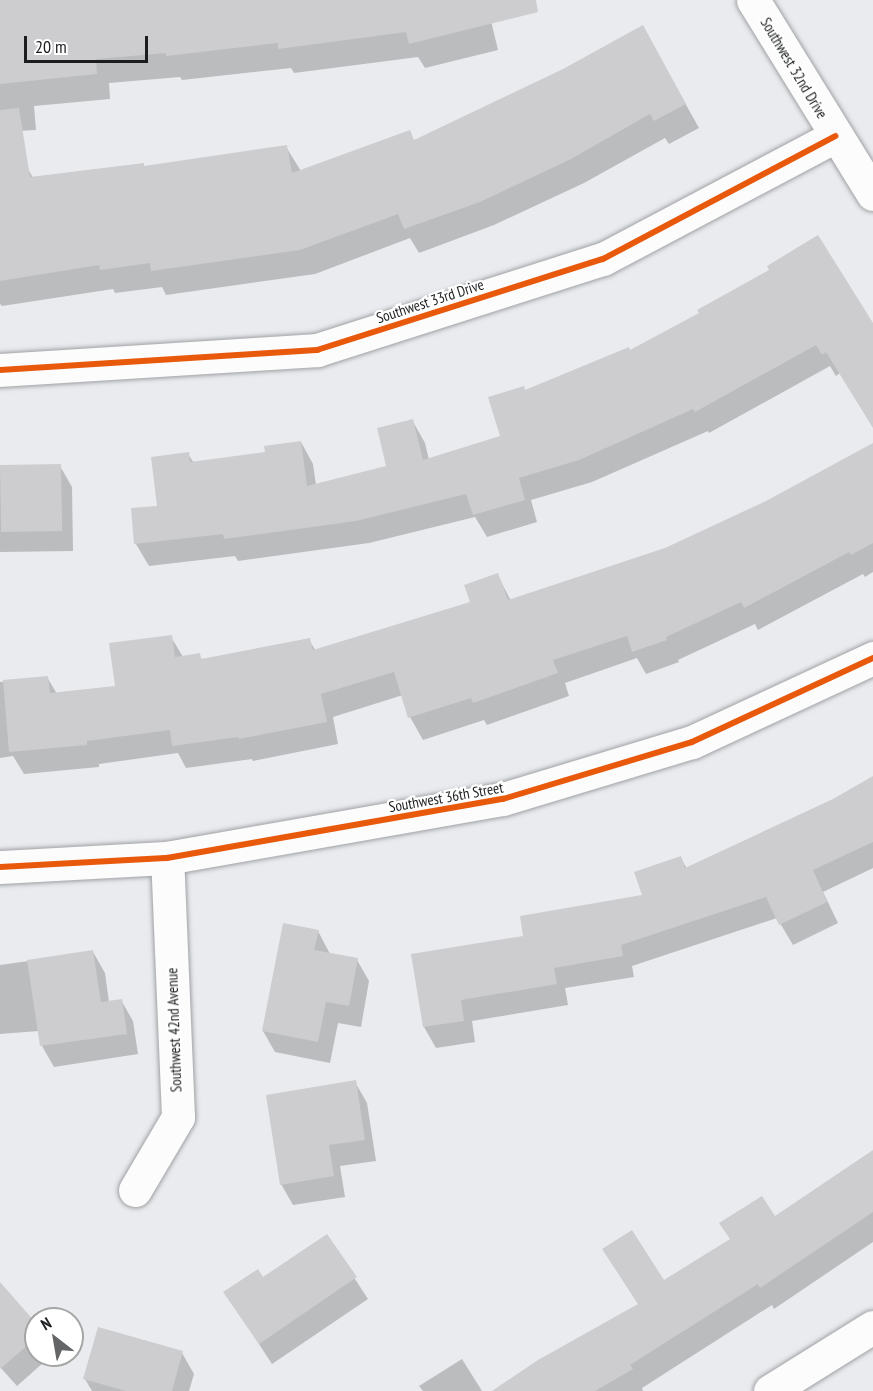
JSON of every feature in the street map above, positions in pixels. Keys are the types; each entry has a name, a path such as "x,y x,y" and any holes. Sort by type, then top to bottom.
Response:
{"street":[{"name":"Southwest 32nd Drive","path":"753,0 835,136 873,194"},
{"name":"Southwest 33rd Drive","path":"0,370 317,350 603,259 835,136"},
{"name":"Southwest 36th Street","path":"0,867 167,858 503,800 692,742 873,658"},
{"name":"Southwest 42nd Avenue","path":"135,1190 177,1117 167,858"},
{"path":"770,1391 873,1327"}],"building":[{"path":"0,0 536,0 538,12 409,44 406,32 278,49 278,43 166,56 166,53 96,59 97,74 0,84"},
{"path":"643,25 686,104 654,121 650,114 571,159 480,202 404,229 398,214 300,250 151,271 150,263 100,270 99,265 0,281 0,110 19,108 30,177 144,163 144,166 287,145 292,173 410,130 414,140 563,69"},
{"path":"818,235 873,323 873,428 826,352 822,355 816,345 695,412 693,409 579,460 519,478 525,500 473,515 466,494 356,521 224,539 223,534 134,544 131,508 157,506 151,457 189,452 190,462 265,452 264,446 301,441 307,486 386,466 377,428 413,419 423,460 500,436 488,397 524,386 525,390 629,347 630,350 699,313 697,310 769,270 767,266"},
{"path":"873,443 873,543 851,555 849,552 744,608 741,602 666,637 667,640 632,652 627,636 553,660 558,673 473,703 471,698 408,718 394,672 321,694 327,722 239,739 238,737 172,746 170,730 87,741 87,745 9,752 3,680 48,676 50,693 115,686 109,643 172,635 175,657 200,653 201,659 310,638 313,650 470,602 464,585 498,573 508,600 665,548 766,501"},
{"path":"61,464 62,531 1,532 0,465"},
{"path":"873,776 873,842 813,870 827,902 779,925 766,897 621,945 623,956 554,968 557,984 461,1000 464,1021 423,1027 411,954 523,936 520,916 642,895 634,872 681,856 685,868 833,799"},
{"path":"283,923 319,930 314,950 358,958 349,1006 326,1002 318,1042 262,1031"},
{"path":"93,950 101,1002 122,999 127,1034 40,1046 27,960"},
{"path":"356,1080 365,1140 329,1145 334,1176 280,1185 266,1095"},
{"path":"873,1150 873,1212 760,1288 758,1284 630,1365 633,1369 595,1391 492,1391 538,1360 638,1304 602,1249 632,1230 664,1280 730,1239 719,1223 762,1196 775,1216"},
{"path":"327,1234 357,1277 259,1344 223,1292 258,1269 263,1277"},
{"path":"0,1282 24,1309 24,1348 0,1369"},
{"path":"98,1327 183,1351 172,1391 126,1391 83,1379"}],"cycle path":[{"path":"0,370 317,350 603,259 835,136"},
{"path":"0,867 167,858 503,799 692,742 873,658"}]}
